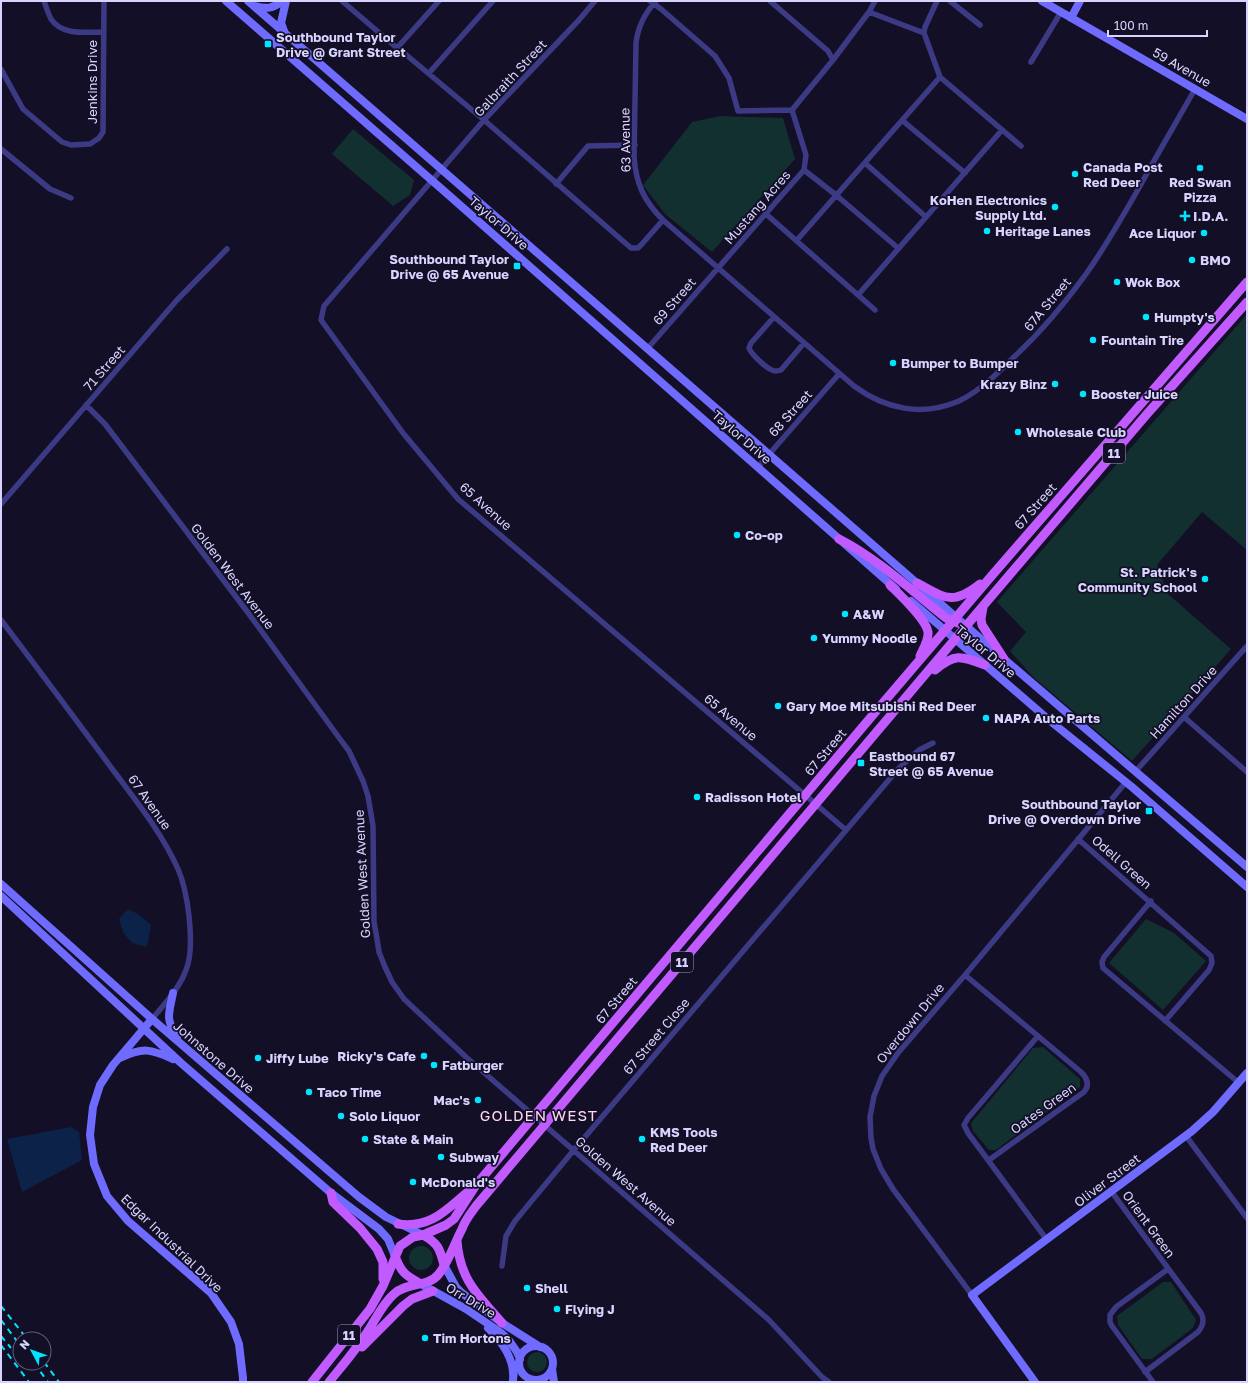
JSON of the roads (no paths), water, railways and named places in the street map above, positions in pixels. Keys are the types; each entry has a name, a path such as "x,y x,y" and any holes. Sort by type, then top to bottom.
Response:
{"main road":[{"name":"Taylor Drive","path":"226,1 758,466 890,585 1126,782 1247,887"},
{"path":"251,3 268,9 282,1"},
{"path":"284,32 281,23 286,1"},
{"name":"59 Avenue","path":"1042,1 1247,118"},
{"path":"1071,18 1080,1"},
{"name":"Taylor Drive","path":"251,3 917,583 955,619"},
{"name":"67 Street","path":"422,1235 446,1225 454,1219 476,1186 805,795 994,573 1247,282"},
{"name":"67 Street","path":"444,1265 461,1229 476,1206 983,606 1147,414 1247,302"},
{"path":"839,539 857,548 946,618 955,619 967,626"},
{"path":"917,583 935,593 950,598 964,595 994,573"},
{"path":"890,585 921,618 928,632 924,647 915,667"},
{"path":"983,606 981,619 982,625 1004,659"},
{"name":"Taylor Drive","path":"967,626 1247,867"},
{"path":"914,688 941,665 951,659 967,658 985,665"},
{"name":"Johnstone Drive","path":"1,884 152,1019 358,1197 386,1217 422,1235"},
{"name":"Johnstone Drive","path":"1,896 180,1063 331,1193 379,1229 388,1239 395,1256"},
{"path":"173,993 168,1019 172,1029 183,1046"},
{"name":"Edgar Industrial Drive","path":"152,1019 116,1060 100,1086 93,1107 90,1135 94,1164 107,1196 128,1221 211,1293 231,1322 239,1344 244,1378 243,1382"},
{"path":"116,1060 134,1052 146,1050 160,1053 180,1063"},
{"name":"Oliver Street","path":"972,1295 1186,1136 1213,1112 1247,1073"},
{"path":"398,1224 409,1225 431,1221 476,1186"},
{"path":"331,1193 333,1202 368,1236 377,1249 382,1258 384,1267 383,1286"},
{"path":"422,1235 434,1242 441,1253 444,1265 434,1279 419,1283 408,1277 403,1272 395,1256 403,1243 413,1237 422,1235"},
{"path":"457,1240 458,1255 464,1275 477,1294 502,1323"},
{"name":"11","path":"312,1382 370,1309 383,1286 395,1256"},
{"name":"Orr Drive","path":"444,1265 459,1291 502,1323 540,1347"},
{"name":"11","path":"329,1382 366,1335 389,1299 400,1289 419,1283"},
{"name":"Orr Drive","path":"419,1283 466,1309 508,1339 517,1352 520,1362"},
{"path":"344,1363 373,1337 403,1306 412,1299 433,1291"},
{"name":"Overdown Drive","path":"972,1295 1035,1382"},
{"path":"479,1318 504,1347 513,1367 512,1381"},
{"path":"552,1369 545,1378 533,1381 523,1374 520,1369 522,1355 530,1348 540,1347 545,1349 551,1355 553,1360 552,1369 554,1382"}],"street":[{"name":"Jenkins Drive","path":"44,1 52,20 61,28 74,32 104,32"},
{"name":"Jenkins Drive","path":"1,69 23,109 41,125 62,142 71,145 90,144 99,138 103,132 104,1"},
{"path":"342,1 397,48 439,1"},
{"path":"428,74 493,1"},
{"name":"Galbraith Street","path":"441,170 484,120 579,20 594,1"},
{"path":"770,1 828,51 833,60"},
{"path":"653,2 715,56 729,78 738,111 792,110 833,60 869,12 875,1"},
{"path":"937,1 925,27 924,33 940,77 1021,146"},
{"path":"950,1 980,25"},
{"name":"63 Avenue","path":"653,2 642,20 637,34 635,169 642,193 655,212 663,220 839,374"},
{"path":"869,12 924,33"},
{"path":"1031,62 1061,12"},
{"path":"404,53 484,120 631,248 638,248 663,220"},
{"path":"797,240 903,121 940,77"},
{"name":"67A Street","path":"839,374 872,398 893,406 912,410 934,408 949,404 965,398 983,385 1038,333 1087,274 1195,89"},
{"name":"Mustang Acres","path":"718,268 804,170 806,155 792,110"},
{"path":"903,121 965,174"},
{"path":"858,295 1002,130"},
{"path":"556,184 588,146 635,145"},
{"path":"1,148 50,189 71,198"},
{"path":"865,163 926,217"},
{"name":"65 Avenue","path":"441,170 324,306 321,320 403,433 458,499 816,804"},
{"path":"804,170 898,248"},
{"path":"766,214 875,310"},
{"name":"71 Street","path":"1,504 177,300 227,249"},
{"name":"69 Street","path":"647,349 718,268"},
{"path":"774,317 751,343 749,348 751,353 768,368 775,371 782,370 804,343"},
{"name":"68 Street","path":"758,466 839,374"},
{"name":"Golden West Avenue","path":"86,405 105,424 234,595 340,739 352,758 363,781 371,811 373,826 374,922 379,952 398,991 426,1020 573,1151 770,1320 822,1377 829,1382"},
{"name":"67 Avenue","path":"1,620 152,823 178,870 188,905 190,956 181,982 152,1019"},
{"name":"Hamilton Drive","path":"1135,772 1246,647 1247,648"},
{"path":"1184,717 1247,772"},
{"name":"67 Street Close","path":"502,1266 506,1236 511,1226 846,830 910,757 919,750 933,743"},
{"name":"Overdown Drive","path":"972,1295 886,1178 881,1169 873,1148 870,1128 871,1110 874,1096 882,1076 889,1064 1126,782"},
{"path":"816,804 846,830"},
{"name":"Odell Green","path":"1078,839 1151,901 1210,954 1212,965 1209,970 1165,1021"},
{"name":"Odell Green","path":"1151,901 1106,954 1102,965 1105,971 1238,1083"},
{"name":"Oates Green","path":"965,974 1087,1080 1087,1087 1084,1092 989,1160"},
{"path":"1038,1036 964,1123 965,1129 1046,1240"},
{"path":"1186,1136 1247,1218"},
{"name":"Orient Green","path":"1111,1192 1202,1313 1204,1322 1198,1332 1145,1372"},
{"name":"Orient Green","path":"1153,1382 1112,1326 1110,1322 1110,1315 1116,1307 1168,1269"},
{"path":"512,1381 518,1371 520,1362"}],"water":[{"path":"128,909 138,914 151,925 147,947 132,943 123,932 119,919"},
{"path":"71,1127 79,1132 82,1160 22,1192 7,1139"}],"railway":[{"path":"1,1306 21,1331"},
{"path":"1,1320 12,1334"},
{"path":"1,1336 11,1348"},
{"path":"1,1345 29,1382"},
{"path":"40,1371 48,1382"},
{"path":"51,1371 59,1382"}],"place":[{"name":"Southbound Taylor Drive @ Grant Street","path":"268,44"},
{"name":"Red Swan Pizza","path":"1200,168"},
{"name":"Canada Post Red Deer","path":"1075,174"},
{"name":"KoHen Electronics Supply Ltd.","path":"1055,207"},
{"name":"I.D.A.","path":"1185,216"},
{"name":"Heritage Lanes","path":"987,231"},
{"name":"Ace Liquor","path":"1204,233"},
{"name":"BMO","path":"1192,260"},
{"name":"Southbound Taylor Drive @ 65 Avenue","path":"517,266"},
{"name":"Wok Box","path":"1117,282"},
{"name":"Humpty's","path":"1146,317"},
{"name":"Fountain Tire","path":"1093,340"},
{"name":"Bumper to Bumper","path":"893,363"},
{"name":"Krazy Binz","path":"1055,384"},
{"name":"Booster Juice","path":"1083,394"},
{"name":"Wholesale Club","path":"1018,432"},
{"name":"Co-op","path":"737,535"},
{"name":"St. Patrick's Community School","path":"1205,579"},
{"name":"A&W","path":"845,614"},
{"name":"Yummy Noodle","path":"814,638"},
{"name":"Gary Moe Mitsubishi Red Deer","path":"778,706"},
{"name":"NAPA Auto Parts","path":"986,718"},
{"name":"Eastbound 67 Street @ 65 Avenue","path":"861,763"},
{"name":"Radisson Hotel","path":"697,797"},
{"name":"Southbound Taylor Drive @ Overdown Drive","path":"1149,811"},
{"name":"Ricky's Cafe","path":"424,1056"},
{"name":"Jiffy Lube","path":"258,1058"},
{"name":"Fatburger","path":"434,1065"},
{"name":"Taco Time","path":"309,1092"},
{"name":"Mac's","path":"478,1100"},
{"name":"Solo Liquor","path":"341,1116"},
{"name":"State & Main","path":"365,1139"},
{"name":"KMS Tools Red Deer","path":"642,1139"},
{"name":"Subway","path":"441,1157"},
{"name":"McDonald's","path":"413,1182"},
{"name":"Shell","path":"527,1288"},
{"name":"Flying J","path":"557,1309"},
{"name":"Tim Hortons","path":"425,1338"}],"district":[{"name":"GOLDEN WEST","path":"539,1115"}]}
